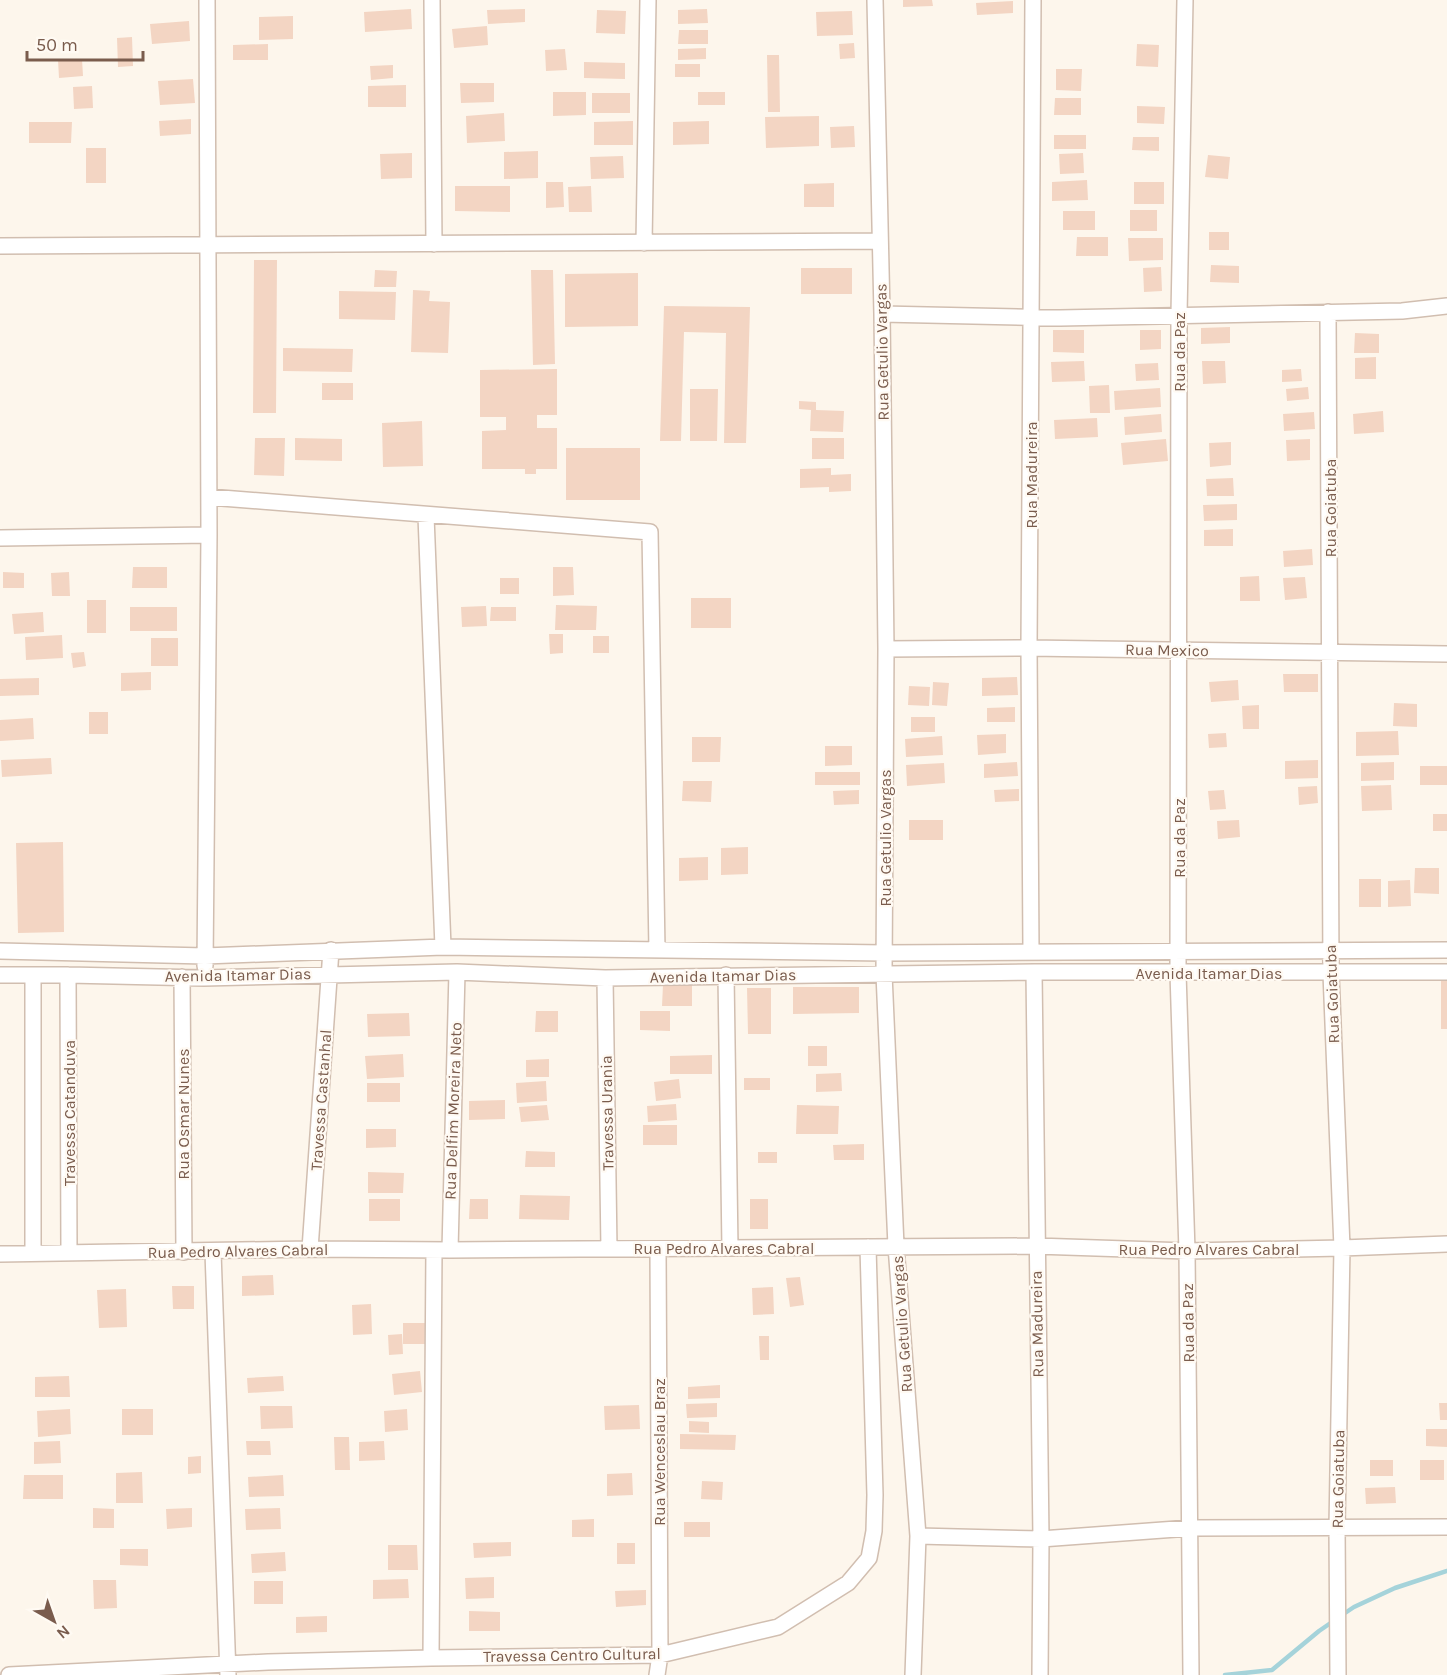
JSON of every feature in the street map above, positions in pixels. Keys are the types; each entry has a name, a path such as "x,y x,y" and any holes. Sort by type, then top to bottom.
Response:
{"street":[{"path":"204,978 209,535 207,0"},
{"path":"432,0 434,244"},
{"path":"644,243 648,0"},
{"name":"Rua Getulio Vargas","path":"875,0 886,650 884,974 896,1246 918,1536 913,1675"},
{"name":"Rua Madureira","path":"1031,951 1029,648 1033,0"},
{"name":"Rua da Paz","path":"1185,0 1179,315 1178,973 1187,1251 1191,1675"},
{"path":"0,246 880,242"},
{"path":"882,314 1179,315 1402,311 1447,306"},
{"name":"Rua Goiatuba","path":"1328,312 1331,973 1342,1248 1337,1527 1338,1675"},
{"path":"209,497 650,532 657,950"},
{"path":"426,516 443,947"},
{"path":"0,538 209,535"},
{"name":"Rua Mexico","path":"886,650 1029,648 1447,654"},
{"name":"Avenida Itamar Dias","path":"0,951 205,956 443,947 884,953 1447,950"},
{"name":"Travessa Castanhal","path":"310,1249 332,950"},
{"name":"Avenida Itamar Dias","path":"0,975 204,978 457,972 605,978 1034,972 1447,972"},
{"name":"Rua Delfim Moreira Neto","path":"431,1658 442,1250 457,972"},
{"name":"Rua Madureira","path":"1034,972 1041,1539 1040,1675"},
{"path":"33,975 33,1253"},
{"name":"Travessa Catanduva","path":"68,975 69,1252"},
{"path":"726,975 730,1248"},
{"name":"Rua Osmar Nunes","path":"182,977 184,1252"},
{"name":"Travessa Urania","path":"605,978 609,1249"},
{"name":"Rua Pedro Alvares Cabral","path":"0,1254 310,1249 896,1246 1036,1246 1187,1251 1447,1244"},
{"name":"Travessa Centro Cultural","path":"9,1675 228,1670 431,1658 660,1655 778,1627 848,1583 868,1558 874,1531 875,1495 868,1247"},
{"name":"Rua Wenceslau Braz","path":"657,1675 660,1655 658,1249"},
{"path":"213,1252 228,1670"},
{"path":"918,1536 1041,1539 1190,1528 1447,1527"}],"building":[{"path":"903,0 932,0 933,6 903,7"},
{"path":"1013,1 1013,13 977,15 976,3"},
{"path":"411,9 412,29 365,32 364,12"},
{"path":"525,9 525,22 488,24 487,10"},
{"path":"707,9 708,23 678,24 678,10"},
{"path":"597,10 626,11 625,34 596,33"},
{"path":"852,11 853,35 817,36 816,12"},
{"path":"293,16 293,39 259,40 259,17"},
{"path":"189,21 190,41 152,44 150,24"},
{"path":"487,26 488,45 454,48 452,29"},
{"path":"679,30 708,30 708,44 678,44"},
{"path":"132,37 133,66 118,67 117,38"},
{"path":"854,43 855,58 840,59 839,44"},
{"path":"268,44 268,60 233,60 233,45"},
{"path":"1137,44 1159,45 1158,67 1136,66"},
{"path":"706,48 706,59 678,60 678,49"},
{"path":"565,49 567,70 546,71 545,50"},
{"path":"767,55 779,55 780,112 768,112"},
{"path":"82,59 83,76 59,78 58,60"},
{"path":"584,62 625,63 625,79 584,78"},
{"path":"675,64 700,64 700,77 675,77"},
{"path":"393,65 393,78 371,80 370,66"},
{"path":"1056,69 1082,69 1081,91 1056,90"},
{"path":"193,79 195,103 160,105 158,81"},
{"path":"460,83 494,83 494,102 461,103"},
{"path":"406,85 406,107 368,107 368,86"},
{"path":"92,86 93,108 74,109 73,87"},
{"path":"553,92 586,92 586,115 553,116"},
{"path":"698,92 725,92 725,105 698,105"},
{"path":"592,93 630,93 630,113 592,113"},
{"path":"1055,98 1081,98 1081,115 1054,115"},
{"path":"1137,106 1165,107 1164,124 1137,123"},
{"path":"504,113 505,141 467,143 466,116"},
{"path":"819,116 819,146 766,148 765,117"},
{"path":"191,119 191,134 160,136 159,121"},
{"path":"633,121 633,145 594,145 594,122"},
{"path":"709,121 709,144 673,145 673,122"},
{"path":"29,122 72,122 71,143 29,143"},
{"path":"854,126 855,147 831,148 830,127"},
{"path":"1054,135 1086,135 1086,149 1054,149"},
{"path":"1133,137 1159,137 1159,151 1132,150"},
{"path":"86,148 106,148 106,183 86,183"},
{"path":"538,151 538,178 504,179 504,152"},
{"path":"412,153 412,178 381,179 380,154"},
{"path":"1083,153 1084,173 1060,174 1059,154"},
{"path":"1208,155 1230,157 1228,179 1205,177"},
{"path":"623,156 624,178 591,179 590,157"},
{"path":"1087,180 1088,200 1052,201 1052,182"},
{"path":"546,182 563,182 564,207 546,208"},
{"path":"1134,182 1164,182 1164,204 1134,204"},
{"path":"834,183 834,207 804,207 804,184"},
{"path":"455,186 510,186 510,212 455,211"},
{"path":"591,186 592,212 569,212 568,187"},
{"path":"1130,210 1157,210 1157,231 1130,231"},
{"path":"1063,211 1095,211 1095,230 1063,230"},
{"path":"1209,232 1229,232 1229,250 1209,250"},
{"path":"1077,237 1108,237 1108,256 1076,256"},
{"path":"1128,238 1163,238 1163,260 1129,261"},
{"path":"254,260 277,260 276,413 253,413"},
{"path":"1211,265 1239,266 1239,283 1210,282"},
{"path":"1161,267 1162,291 1144,292 1143,268"},
{"path":"801,268 852,268 852,294 801,294"},
{"path":"375,270 397,271 396,287 374,287"},
{"path":"531,270 553,270 555,364 533,365"},
{"path":"638,273 638,326 565,327 565,274"},
{"path":"413,290 430,291 429,301 450,302 448,353 411,352"},
{"path":"339,291 396,292 395,320 339,319"},
{"path":"664,306 750,307 746,443 724,443 726,333 684,332 681,441 660,441"},
{"path":"1230,327 1230,343 1201,344 1201,328"},
{"path":"1053,330 1084,330 1084,353 1053,352"},
{"path":"1140,330 1161,330 1161,349 1140,350"},
{"path":"1355,333 1379,334 1379,353 1354,353"},
{"path":"283,348 353,349 352,372 283,371"},
{"path":"1376,357 1376,379 1355,379 1355,358"},
{"path":"1084,361 1085,381 1052,382 1051,362"},
{"path":"1202,361 1225,361 1226,383 1203,384"},
{"path":"1158,363 1159,380 1136,381 1135,364"},
{"path":"557,369 557,415 537,415 537,428 557,428 557,469 536,469 536,474 525,474 525,469 482,469 482,431 506,430 506,417 480,417 480,370"},
{"path":"1301,369 1302,381 1282,382 1282,370"},
{"path":"322,383 353,383 353,400 322,400"},
{"path":"1109,385 1110,413 1090,413 1089,386"},
{"path":"1308,387 1309,399 1287,401 1286,389"},
{"path":"1160,388 1161,407 1115,410 1114,391"},
{"path":"690,389 718,389 717,441 690,441"},
{"path":"799,401 816,402 816,410 844,411 843,432 810,431 811,410 799,409"},
{"path":"1383,411 1384,432 1354,434 1353,414"},
{"path":"1314,412 1315,429 1284,431 1283,414"},
{"path":"1161,414 1162,432 1125,435 1124,417"},
{"path":"1097,418 1098,437 1055,439 1054,420"},
{"path":"422,421 423,466 383,467 382,423"},
{"path":"255,438 285,438 284,476 254,475"},
{"path":"295,438 342,439 342,461 295,460"},
{"path":"812,438 844,438 844,459 812,459"},
{"path":"1166,439 1168,461 1123,465 1121,443"},
{"path":"1310,439 1310,460 1287,461 1286,440"},
{"path":"1231,442 1231,465 1210,467 1209,443"},
{"path":"566,448 640,448 640,500 566,500"},
{"path":"831,468 831,475 851,474 851,491 829,492 829,487 800,488 800,469"},
{"path":"1233,478 1234,496 1207,496 1206,479"},
{"path":"1237,504 1237,520 1204,521 1203,505"},
{"path":"1233,529 1233,546 1204,546 1204,530"},
{"path":"1312,549 1313,565 1284,567 1283,551"},
{"path":"133,567 167,567 167,588 132,588"},
{"path":"553,567 573,567 574,595 553,596"},
{"path":"3,572 24,573 24,588 3,588"},
{"path":"69,572 70,596 52,596 51,573"},
{"path":"1259,576 1260,601 1240,601 1240,577"},
{"path":"1305,577 1307,598 1285,600 1283,578"},
{"path":"500,578 519,578 519,594 500,594"},
{"path":"691,598 731,598 731,628 691,628"},
{"path":"87,600 106,600 106,633 87,633"},
{"path":"556,605 597,606 596,630 555,630"},
{"path":"486,606 487,626 462,627 461,607"},
{"path":"130,607 177,607 177,631 130,631"},
{"path":"491,607 516,607 516,621 490,621"},
{"path":"43,612 44,632 14,634 12,614"},
{"path":"549,634 563,634 563,653 550,654"},
{"path":"62,635 63,658 26,660 25,637"},
{"path":"593,636 609,636 609,653 593,653"},
{"path":"151,638 178,638 178,666 151,666"},
{"path":"84,652 86,666 73,668 71,653"},
{"path":"151,672 151,690 121,691 121,673"},
{"path":"1283,674 1318,674 1318,692 1284,692"},
{"path":"1017,677 1018,695 982,696 982,678"},
{"path":"39,678 39,695 0,696 0,679"},
{"path":"1238,680 1239,700 1211,702 1209,682"},
{"path":"933,682 949,683 947,706 932,705"},
{"path":"909,686 930,687 929,706 908,705"},
{"path":"1394,703 1417,704 1417,727 1393,726"},
{"path":"1259,705 1259,729 1243,729 1242,706"},
{"path":"1015,707 1015,722 987,722 987,708"},
{"path":"89,712 108,712 108,734 89,734"},
{"path":"911,717 935,717 935,732 911,732"},
{"path":"33,718 34,739 0,741 0,720"},
{"path":"1398,731 1399,755 1356,756 1356,732"},
{"path":"1226,733 1227,747 1209,748 1208,734"},
{"path":"1006,734 1006,753 978,755 977,735"},
{"path":"942,736 943,755 906,757 905,739"},
{"path":"692,737 721,737 720,762 692,762"},
{"path":"825,746 852,746 852,765 825,766"},
{"path":"51,758 52,774 2,777 1,760"},
{"path":"1318,760 1318,778 1285,779 1285,761"},
{"path":"1017,762 1018,776 984,778 984,764"},
{"path":"1394,762 1394,780 1361,781 1361,763"},
{"path":"944,763 945,783 907,786 906,765"},
{"path":"1420,766 1447,766 1447,785 1420,785"},
{"path":"815,772 860,772 860,785 815,785"},
{"path":"683,781 712,781 711,802 682,801"},
{"path":"1391,785 1392,810 1362,811 1361,786"},
{"path":"1317,786 1318,803 1299,805 1298,787"},
{"path":"1019,789 1019,801 995,802 994,790"},
{"path":"859,790 859,804 834,805 833,791"},
{"path":"1224,790 1226,809 1210,810 1208,791"},
{"path":"1433,814 1447,814 1447,831 1433,831"},
{"path":"909,820 943,820 943,840 909,840"},
{"path":"1239,820 1240,837 1218,839 1217,821"},
{"path":"63,842 64,932 18,933 16,843"},
{"path":"748,847 748,874 721,875 721,848"},
{"path":"708,857 708,880 679,881 679,858"},
{"path":"1415,868 1439,868 1439,894 1414,893"},
{"path":"1359,879 1381,879 1381,907 1359,907"},
{"path":"1410,880 1411,906 1388,907 1388,881"},
{"path":"1441,975 1447,975 1447,1029 1441,1029"},
{"path":"663,985 692,985 692,1006 662,1006"},
{"path":"793,987 859,987 859,1013 793,1014"},
{"path":"747,988 771,988 771,1034 748,1034"},
{"path":"536,1011 558,1011 558,1032 535,1032"},
{"path":"640,1011 670,1011 670,1031 640,1030"},
{"path":"409,1013 410,1036 368,1037 367,1014"},
{"path":"808,1046 827,1046 827,1066 808,1066"},
{"path":"403,1054 404,1077 367,1079 365,1056"},
{"path":"712,1055 712,1074 670,1074 670,1056"},
{"path":"549,1059 549,1077 526,1077 526,1060"},
{"path":"841,1073 842,1091 816,1092 816,1074"},
{"path":"744,1078 770,1078 770,1090 744,1090"},
{"path":"679,1079 681,1098 656,1101 654,1082"},
{"path":"546,1081 547,1101 517,1103 516,1083"},
{"path":"367,1083 400,1083 400,1102 367,1102"},
{"path":"505,1100 505,1119 469,1120 469,1101"},
{"path":"676,1104 677,1120 648,1122 647,1106"},
{"path":"547,1105 549,1120 521,1122 519,1107"},
{"path":"797,1105 839,1106 838,1134 796,1134"},
{"path":"643,1125 677,1125 677,1145 643,1145"},
{"path":"366,1129 396,1129 396,1147 366,1148"},
{"path":"864,1144 864,1160 834,1160 833,1145"},
{"path":"526,1151 555,1152 555,1167 525,1167"},
{"path":"758,1152 777,1152 777,1163 758,1163"},
{"path":"368,1172 404,1173 403,1193 368,1193"},
{"path":"520,1195 570,1196 569,1220 519,1219"},
{"path":"369,1199 400,1199 400,1221 369,1221"},
{"path":"470,1199 488,1199 488,1219 469,1219"},
{"path":"750,1199 768,1199 768,1229 750,1229"},
{"path":"273,1275 274,1295 242,1296 242,1276"},
{"path":"800,1277 804,1305 790,1307 786,1278"},
{"path":"172,1286 194,1286 194,1309 173,1309"},
{"path":"773,1287 774,1314 753,1315 752,1288"},
{"path":"126,1289 127,1327 99,1328 97,1290"},
{"path":"371,1304 372,1334 353,1335 352,1305"},
{"path":"403,1323 426,1323 426,1344 403,1344"},
{"path":"402,1334 403,1354 389,1355 388,1335"},
{"path":"759,1336 769,1336 769,1360 760,1360"},
{"path":"420,1371 422,1392 394,1395 392,1374"},
{"path":"69,1376 70,1397 35,1397 35,1377"},
{"path":"283,1376 284,1391 248,1393 247,1378"},
{"path":"720,1385 720,1398 688,1399 688,1387"},
{"path":"717,1403 717,1417 687,1418 686,1404"},
{"path":"1439,1403 1447,1403 1447,1420 1440,1420"},
{"path":"639,1405 640,1429 605,1430 604,1406"},
{"path":"260,1406 292,1406 293,1428 261,1429"},
{"path":"70,1409 71,1434 38,1437 37,1411"},
{"path":"122,1409 153,1409 153,1435 122,1435"},
{"path":"407,1409 408,1430 385,1432 384,1411"},
{"path":"689,1421 709,1422 709,1433 689,1432"},
{"path":"1426,1429 1447,1429 1447,1447 1426,1446"},
{"path":"680,1434 736,1435 735,1450 680,1449"},
{"path":"334,1437 349,1437 350,1470 335,1470"},
{"path":"60,1441 61,1463 34,1464 34,1442"},
{"path":"246,1441 270,1441 271,1455 247,1455"},
{"path":"384,1441 385,1460 359,1461 359,1442"},
{"path":"201,1456 201,1473 188,1474 188,1457"},
{"path":"1370,1460 1393,1460 1393,1476 1370,1476"},
{"path":"1420,1460 1444,1460 1444,1480 1420,1480"},
{"path":"142,1472 143,1503 116,1503 116,1473"},
{"path":"632,1473 633,1495 607,1496 607,1474"},
{"path":"24,1475 63,1475 63,1499 23,1499"},
{"path":"283,1475 284,1496 249,1497 248,1477"},
{"path":"702,1481 723,1482 722,1500 701,1499"},
{"path":"1395,1487 1396,1503 1366,1504 1365,1488"},
{"path":"93,1508 114,1509 114,1528 93,1528"},
{"path":"192,1508 192,1527 167,1529 166,1509"},
{"path":"280,1508 281,1529 246,1530 245,1509"},
{"path":"594,1519 594,1537 572,1537 572,1520"},
{"path":"684,1522 710,1522 710,1537 684,1537"},
{"path":"511,1542 511,1556 474,1558 473,1543"},
{"path":"617,1543 635,1543 635,1564 617,1564"},
{"path":"388,1545 417,1545 418,1570 388,1570"},
{"path":"120,1549 148,1549 148,1566 120,1565"},
{"path":"285,1552 286,1571 252,1573 251,1554"},
{"path":"494,1577 494,1598 466,1599 465,1578"},
{"path":"408,1579 409,1598 373,1599 373,1580"},
{"path":"93,1580 116,1580 117,1608 94,1609"},
{"path":"254,1581 283,1581 283,1604 254,1604"},
{"path":"646,1590 646,1605 616,1607 615,1591"},
{"path":"469,1611 500,1612 500,1631 469,1631"},
{"path":"327,1616 327,1632 296,1633 296,1617"}],"waterway":[{"path":"1342,1615 1395,1588 1447,1571"},
{"path":"1225,1675 1272,1670 1335,1620"}]}
